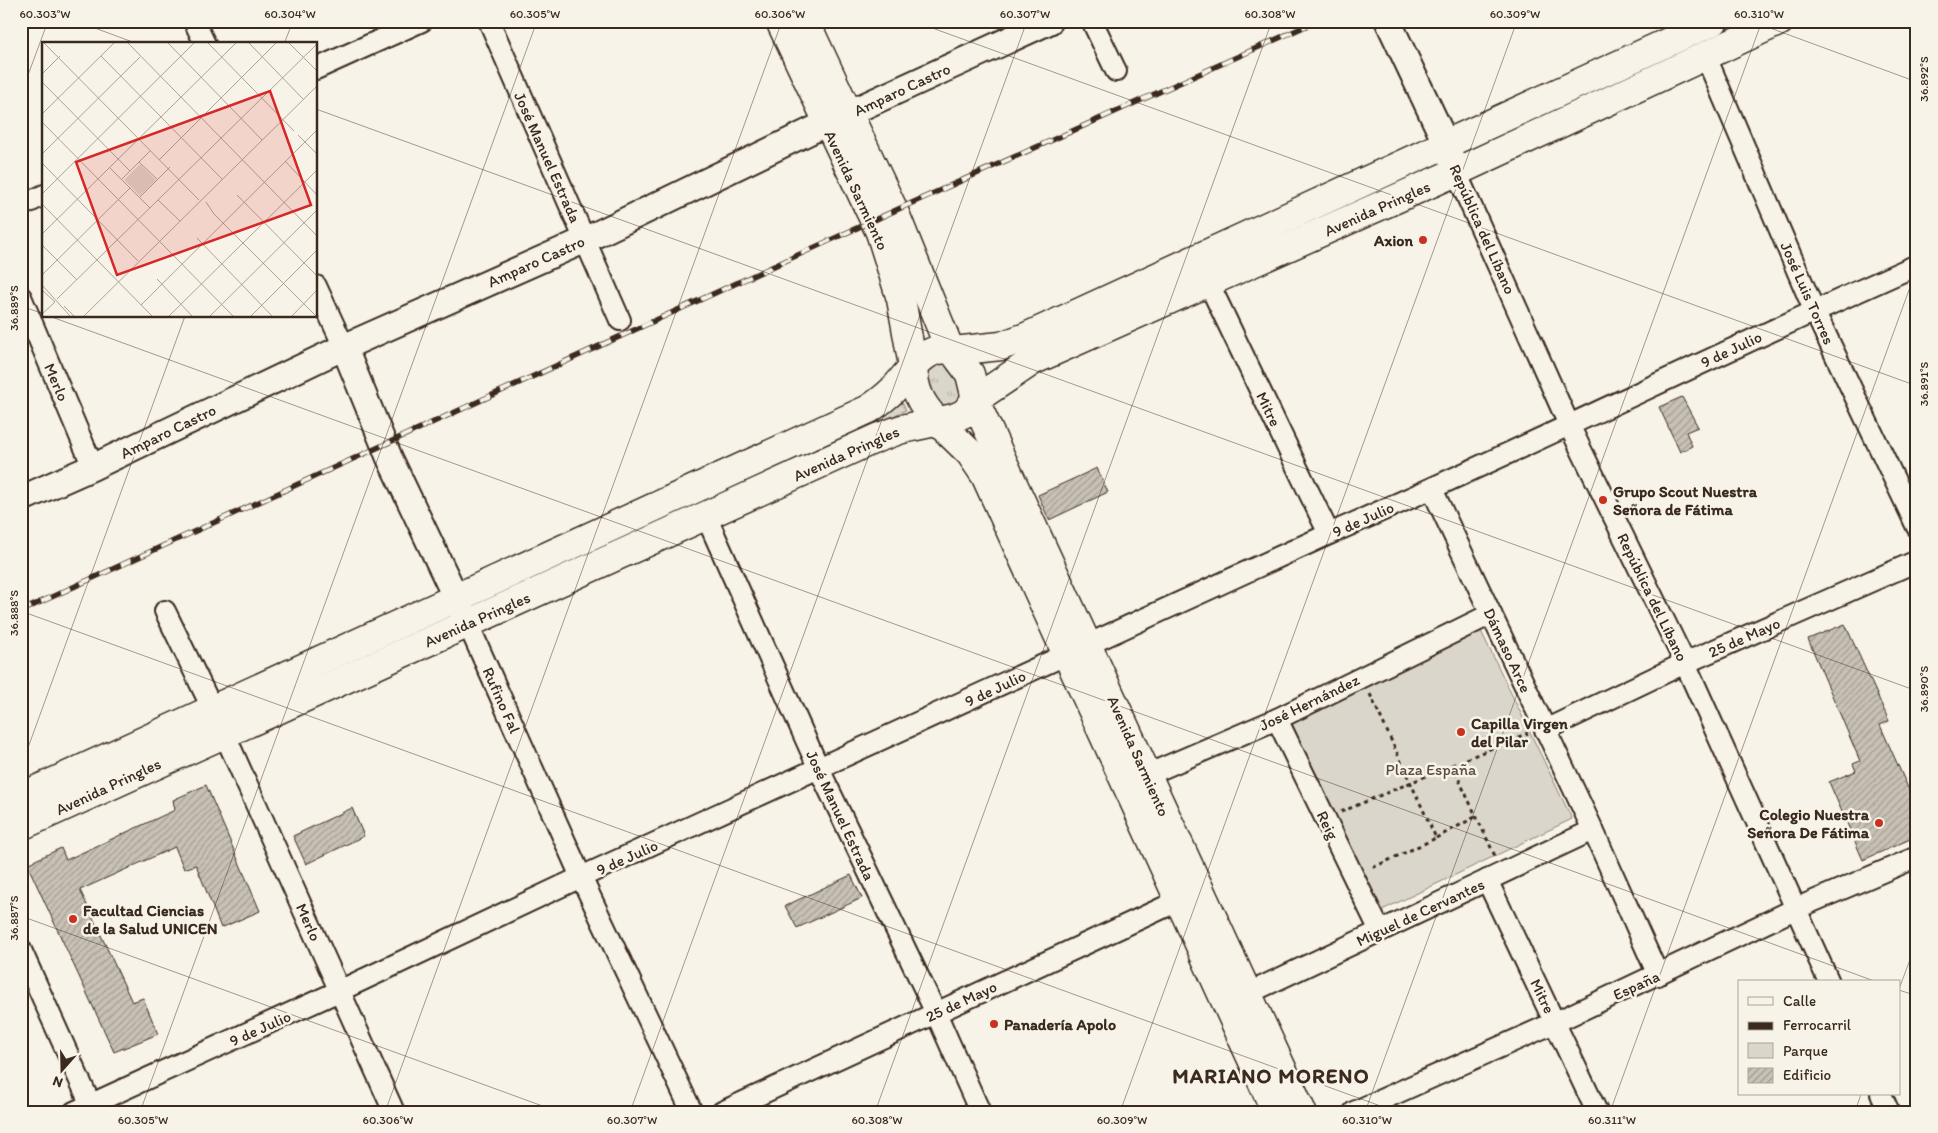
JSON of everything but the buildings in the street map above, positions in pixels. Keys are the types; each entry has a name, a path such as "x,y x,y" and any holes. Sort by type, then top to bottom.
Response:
{"main road":[{"name":"Avenida Sarmiento","path":"780,21 894,211 952,351"},
{"name":"Avenida Sarmiento","path":"806,21 838,118 880,232 901,300 913,366"},
{"name":"Avenida Pringles","path":"952,351 988,348 1026,337 1714,21"},
{"name":"Avenida Pringles","path":"975,400 1034,360 1209,284 1456,172 1780,21"},
{"path":"938,351 952,351 970,374 975,400 965,413 954,418 936,420 918,399 914,386 913,366 938,351"},
{"name":"Avenida Pringles","path":"21,797 868,408 894,390 913,366"},
{"name":"Avenida Sarmiento","path":"975,400 1078,650 1189,894 1276,1112"},
{"name":"Avenida Sarmiento","path":"936,420 970,453 985,475 1078,650"},
{"name":"Avenida Pringles","path":"21,826 877,438 902,428 936,420"},
{"name":"Avenida Sarmiento","path":"1189,894 1247,994 1302,1112"}],"street":[{"path":"194,21 203,42"},
{"path":"318,68 422,21"},
{"name":"José Manuel Estrada","path":"489,21 620,320"},
{"name":"Amparo Castro","path":"21,499 94,467 344,347 585,240 838,118 1050,21"},
{"path":"1092,21 1116,71"},
{"name":"República del Líbano","path":"1388,21 1446,144 1456,172 1569,424 1685,663 1828,980"},
{"name":"José Luis Torres","path":"1706,57 1814,310 1917,527"},
{"path":"21,206 42,196"},
{"name":"9 de Julio","path":"86,1109 340,992 581,877 1329,534 1432,489 1814,310 1917,265"},
{"name":"Mitre","path":"1209,284 1329,534"},
{"name":"Rufino Fal","path":"318,290 344,347 389,457 456,596 581,877 692,1112"},
{"name":"Merlo","path":"21,297 94,467"},
{"name":"Dámaso Arce","path":"1432,489 1491,614 1537,731 1593,830 1658,974"},
{"name":"José Manuel Estrada","path":"706,516 819,769 936,1012 980,1112"},
{"name":"25 de Mayo","path":"1537,731 1685,663 1917,561"},
{"path":"165,611 212,708"},
{"name":"José Hernández","path":"1137,780 1277,719 1491,614"},
{"name":"Reig","path":"1277,719 1380,931"},
{"name":"Merlo","path":"224,733 394,1112"},
{"name":"Miguel de Cervantes","path":"1247,994 1593,830"},
{"name":"España","path":"1354,1112 1556,1022 1796,909 1917,857"},
{"name":"Mitre","path":"1487,880 1556,1022 1597,1112"},
{"name":"25 de Mayo","path":"722,1112 1189,894"},
{"path":"21,950 86,1109"},
{"path":"1882,1096 1889,1112"}],"path":[{"path":"1368,690 1409,783 1436,838"},
{"path":"1336,814 1537,731"},
{"path":"1452,765 1495,856"},
{"path":"1364,872 1436,838 1476,816"}],"green space":[{"path":"1737,21 1753,21 1479,151 1476,145"},
{"path":"943,363 953,368 965,394 955,408 939,406 926,380 927,368"},
{"path":"903,403 906,410 496,596 493,590"},
{"name":"Plaza España","path":"1479,627 1572,819 1382,910 1289,718"}],"railway":[{"path":"21,611 894,211 1317,21"}],"place":[{"name":"Axion","path":"1423,240"},
{"name":"Grupo Scout Nuestra Señora de Fátima","path":"1603,500"},
{"name":"Capilla Virgen del Pilar","path":"1461,732"},
{"name":"Colegio Nuestra Señora De Fátima","path":"1879,823"},
{"name":"Facultad Ciencias de la Salud UNICEN","path":"73,919"},
{"name":"Panadería Apolo","path":"994,1024"}],"district":[{"name":"MARIANO MORENO","path":"1271,1076"}]}
